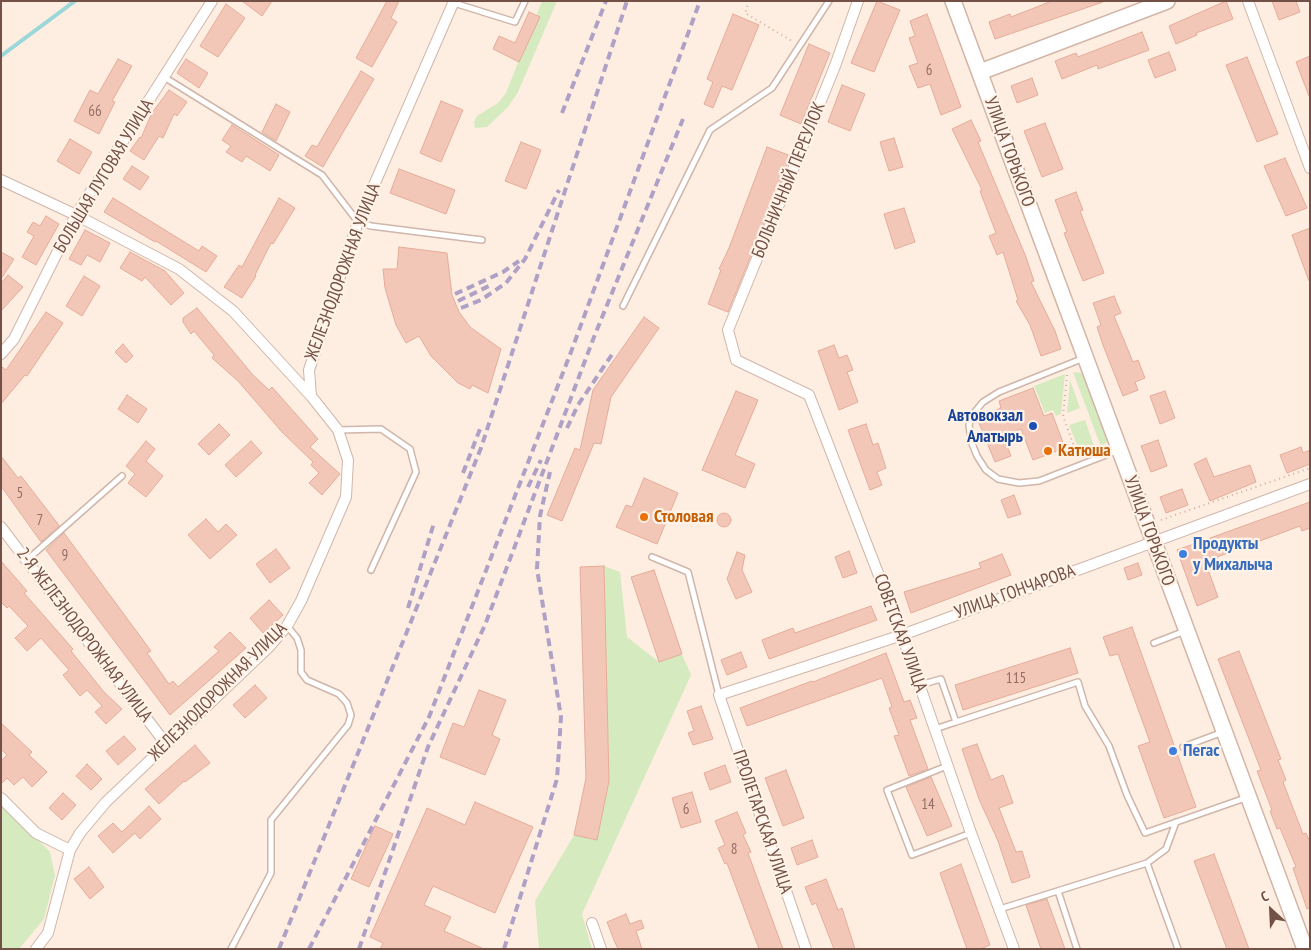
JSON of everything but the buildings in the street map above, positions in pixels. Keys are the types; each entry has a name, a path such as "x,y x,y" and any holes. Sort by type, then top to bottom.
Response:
{"street":[{"name":"БОЛЬШАЯ ЛУГОВАЯ УЛИЦА","path":"1,354 14,339 76,216 212,1"},
{"name":"БОЛЬНИЧНЫЙ ПЕРЕУЛОК","path":"736,360 728,330 835,66 858,1"},
{"name":"УЛИЦА ГОРЬКОГО","path":"953,1 1305,949"},
{"path":"980,72 1167,1"},
{"path":"1248,1 1310,168"},
{"name":"ЖЕЛЕЗНОДОРОЖНАЯ УЛИЦА","path":"38,948 48,933 70,850 80,833 106,802 268,648 287,626 302,602 346,497 348,460 338,430 311,396 308,370 358,222 454,2"},
{"path":"1,180 179,269 233,311 311,396"},
{"name":"СОВЕТСКАЯ УЛИЦА","path":"736,360 809,395 902,635 934,730 1014,949"},
{"name":"УЛИЦА ГОНЧАРОВА","path":"719,695 902,635 1310,484"},
{"name":"2-Я ЖЕЛЕЗНОДОРОЖНАЯ УЛИЦА","path":"1,527 166,744"},
{"name":"ПРОЛЕТАРСКАЯ УЛИЦА","path":"719,695 806,949"},
{"path":"1,798 36,833 70,850"},
{"path":"592,923 601,949"}],"lane":[{"path":"454,2 516,22 525,1"},
{"path":"623,306 710,130 772,88 829,1"},
{"path":"164,77 322,175 358,222 371,226 482,240"},
{"path":"1084,358 999,392 983,402 972,414 969,425 971,442 986,470 998,479 1019,483 1039,481 1119,450"},
{"path":"338,430 380,429 410,449 416,472 371,570"},
{"path":"27,560 122,476"},
{"path":"652,556 688,572 719,695"},
{"path":"231,949 271,873 271,820 348,725 351,715 347,703 339,694 307,680 304,676 302,672 301,650 297,638 287,626"},
{"path":"1154,643 1186,631"},
{"path":"919,686 941,679 956,722"},
{"path":"934,730 1078,682 1085,706 1109,746 1127,795 1145,833 1248,797"},
{"path":"1183,747 1224,732"},
{"path":"947,766 887,790 912,855 971,833"},
{"path":"999,910 1146,863 1166,849 1176,822"},
{"path":"1146,863 1178,949"},
{"path":"1058,891 1077,949"}],"path":[{"path":"749,1 745,13 800,46"},
{"path":"1064,366 1067,373 1063,416 1081,464"},
{"path":"1146,524 1310,468"}],"green space":[{"path":"542,1 557,1 518,92 508,107 487,127 475,128 474,122 477,116 498,103 506,93"},
{"path":"1073,372 1083,373 1108,441 1101,447"},
{"path":"1065,374 1061,414 1056,416 1053,410 1045,413 1034,386"},
{"path":"1070,380 1080,408 1067,413"},
{"path":"1085,420 1095,449 1081,455 1069,425"},
{"path":"604,566 620,572 627,637 659,662 682,654 691,675 582,914 592,949 539,949 535,901 574,835 597,840 609,781"},
{"path":"1,802 50,852 55,875 44,919 19,949 1,949"}],"waterway":[{"path":"1,56 75,1"}],"railway":[{"path":"562,113 606,1"},
{"path":"279,949 481,448 627,1"},
{"path":"309,949 429,717 571,352 700,1"},
{"path":"359,949 428,747 485,625 594,337 683,119"},
{"path":"461,308 481,300 506,283 525,259 559,190"},
{"path":"455,294 503,272 519,261"},
{"path":"458,301 491,285"},
{"path":"567,428 578,405 613,353"},
{"path":"463,473 480,429"},
{"path":"528,487 541,460"},
{"path":"504,949 557,779 561,717 537,569 540,516 550,472"},
{"path":"408,608 434,523"}],"place":[{"name":"Автовокзал Алатырь","path":"1033,426"},
{"name":"Катюша","path":"1048,451"},
{"name":"Столовая","path":"644,517"},
{"name":"Продукты у Михалыча","path":"1183,554"},
{"name":"Пегас","path":"1173,751"}]}
